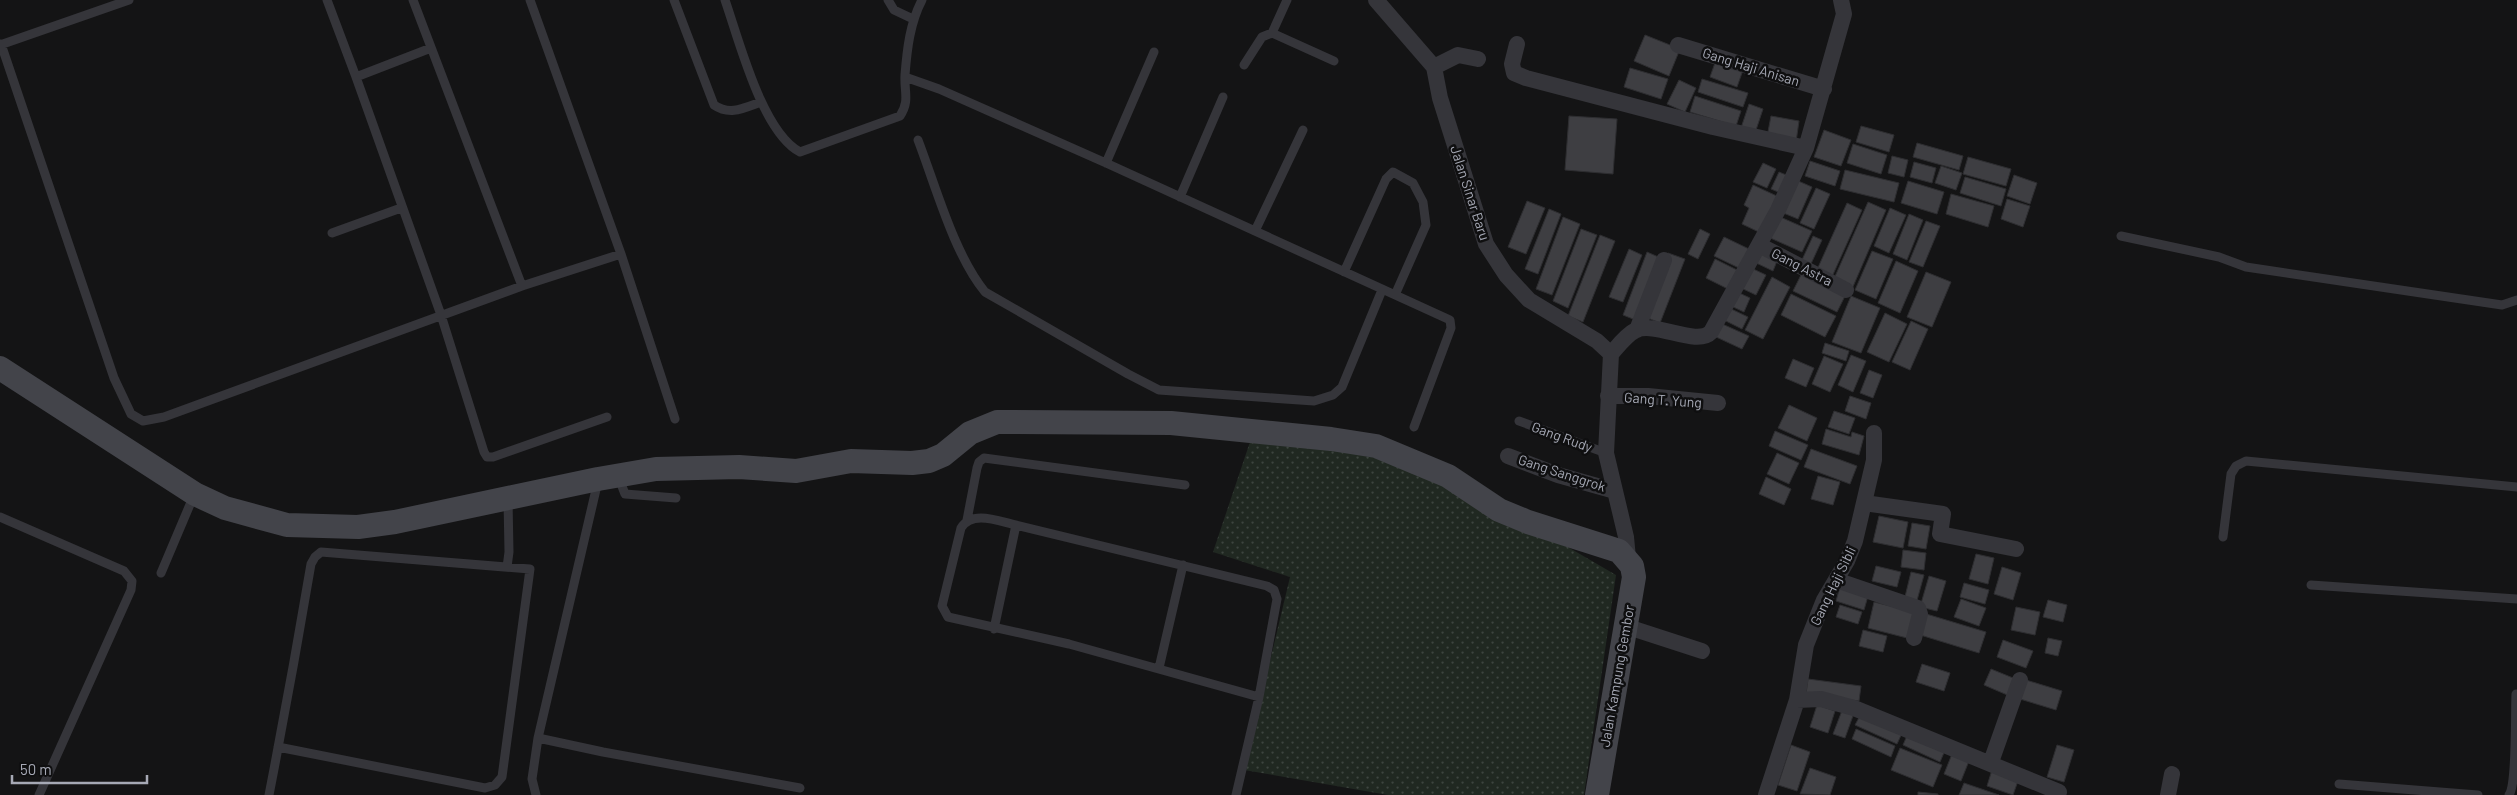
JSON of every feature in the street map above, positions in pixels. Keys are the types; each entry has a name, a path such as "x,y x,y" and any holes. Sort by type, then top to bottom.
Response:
{"street":[{"name":"Jalan Sinar Baru","path":"1376,0 1434,67 1440,98 1486,244 1506,275 1529,300 1597,341 1611,354"},
{"path":"1628,558 1626,537 1606,453 1611,354 1628,336 1637,330 1650,328 1700,337 1708,336 1759,245 1806,148 1844,14 1841,0"},
{"path":"1517,44 1512,64 1514,73 1526,78 1712,127 1806,148"},
{"name":"Gang Haji Anisan","path":"1678,45 1824,90"},
{"path":"1434,67 1458,55 1478,59"},
{"name":"Gang Astra","path":"1759,245 1846,290"},
{"path":"1637,330 1664,260"},
{"path":"0,370 195,494 225,508 257,519 287,525 324,528 358,527 395,522 608,477 656,469 739,468 796,471 851,461 912,463 929,461 943,454 970,433 997,422 1170,423 1331,439 1376,446 1448,476 1499,510 1528,522 1608,546 1628,558"},
{"name":"Gang T. Yung","path":"1608,396 1648,396 1718,403"},
{"name":"Gang Haji Sibli","path":"1766,795 1797,700 1806,645 1824,600 1855,541 1874,460 1874,433"},
{"name":"Gang Sanggrok","path":"1508,456 1558,475 1615,491"},
{"path":"1864,503 1943,514 1940,534 2016,549"},
{"name":"Jalan Kampung Gembor","path":"1597,795 1634,578 1632,566 1628,558"},
{"path":"1836,580 1918,608 1920,614 1914,638"},
{"path":"1625,626 1702,651"},
{"path":"1991,762 2020,680"},
{"path":"1797,700 1821,699 1854,708 1991,762 2059,792"},
{"path":"2168,795 2172,774"}],"lane":[{"path":"130,0 1,45 114,378 131,414 143,421 164,416 522,286 620,254"},
{"path":"327,0 441,315 487,457 499,455 607,417"},
{"path":"413,0 522,286"},
{"path":"530,0 620,254 675,419"},
{"path":"674,0 714,105 722,110 733,112 761,102"},
{"path":"725,0 761,102 782,138 791,147 800,152 900,116 906,107 905,77 913,19 922,0"},
{"path":"888,0 894,10 913,19"},
{"path":"1244,66 1262,37 1272,33 1287,0"},
{"path":"1272,33 1334,61"},
{"path":"356,77 431,48"},
{"path":"1106,163 1154,52"},
{"path":"905,77 939,89 1106,163 1450,320 1451,328 1414,427"},
{"path":"1180,197 1223,97"},
{"path":"1254,231 1303,130"},
{"path":"918,140 968,268 986,292 1159,390 1314,401 1333,395 1342,387 1382,290"},
{"path":"1344,272 1386,179 1393,172 1413,183 1424,202 1426,225 1395,295"},
{"path":"332,233 401,208"},
{"path":"2121,236 2219,257 2246,266 2502,305 2517,300"},
{"name":"Gang Rudy","path":"1519,420 1606,453"},
{"path":"1185,485 984,458 979,462 977,468 967,520 961,528 942,606 943,612 953,620 1069,644 1260,697"},
{"path":"2223,537 2231,474 2236,466 2246,461 2517,487"},
{"path":"536,795 532,779 538,738 608,477 625,494 676,498"},
{"path":"161,574 195,494"},
{"path":"507,567 509,552 508,498"},
{"path":"0,517 124,571 132,582 131,590 39,795"},
{"path":"967,520 976,517 1016,525 1267,586 1277,594 1260,697 1236,795"},
{"path":"994,629 1016,525"},
{"path":"269,795 311,564 315,557 321,552 530,570 502,777 495,785 485,788 278,747"},
{"path":"1159,668 1183,565"},
{"path":"2311,585 2517,599"},
{"path":"2509,795 2513,790 2516,767 2516,694"},
{"path":"538,738 603,752 800,788"},
{"path":"2339,784 2478,795"}],"shaded area":[{"path":"1252,436 1352,443 1454,481 1616,575 1584,795 1388,795 1244,770 1290,577 1213,552"}],"building":[{"path":"1645,35 1680,49 1669,76 1634,61"},
{"path":"1716,60 1743,70 1737,87 1710,77"},
{"path":"1630,68 1668,79 1661,99 1624,87"},
{"path":"1702,79 1748,93 1743,107 1698,92"},
{"path":"1679,80 1696,88 1685,112 1667,104"},
{"path":"1695,96 1741,111 1736,126 1690,112"},
{"path":"1749,104 1763,109 1755,133 1741,128"},
{"path":"1569,116 1617,119 1613,174 1565,170"},
{"path":"1771,116 1799,121 1796,142 1767,137"},
{"path":"1861,126 1894,135 1889,152 1856,142"},
{"path":"1824,130 1851,140 1841,166 1814,157"},
{"path":"1917,143 1963,156 1959,170 1913,157"},
{"path":"1853,144 1887,155 1881,174 1847,163"},
{"path":"1892,156 1908,160 1904,177 1888,173"},
{"path":"1968,157 2011,169 2006,186 1963,174"},
{"path":"1810,161 1840,171 1835,186 1805,176"},
{"path":"1914,162 1936,168 1932,183 1910,177"},
{"path":"1763,163 1776,169 1767,188 1753,182"},
{"path":"1941,166 1962,173 1956,190 1935,183"},
{"path":"1845,170 1899,183 1894,202 1840,189"},
{"path":"1779,172 1791,177 1783,194 1771,189"},
{"path":"2014,175 2037,183 2030,204 2007,196"},
{"path":"1965,177 2006,189 2001,206 1960,193"},
{"path":"1796,180 1812,187 1798,219 1781,212"},
{"path":"1908,181 1944,192 1937,214 1901,203"},
{"path":"1753,185 1779,197 1763,234 1742,224 1749,208 1744,205"},
{"path":"1816,188 1830,194 1814,229 1800,223"},
{"path":"1951,194 1994,206 1988,227 1946,214"},
{"path":"2007,199 2030,206 2023,227 2001,219"},
{"path":"1527,201 1545,208 1526,254 1508,247"},
{"path":"1868,202 1886,210 1852,289 1833,281"},
{"path":"1847,203 1862,210 1831,279 1816,272"},
{"path":"1890,208 1906,215 1889,253 1874,246"},
{"path":"1549,209 1561,214 1538,274 1525,269"},
{"path":"1909,214 1923,220 1907,260 1893,254"},
{"path":"1778,216 1812,231 1802,252 1768,237"},
{"path":"1563,217 1580,224 1552,295 1536,289"},
{"path":"1926,221 1940,226 1923,267 1909,262"},
{"path":"1581,229 1597,235 1568,308 1553,301"},
{"path":"1700,229 1710,234 1698,259 1688,254"},
{"path":"1600,235 1615,241 1583,322 1568,316"},
{"path":"1813,236 1822,240 1810,266 1801,262"},
{"path":"1724,237 1749,249 1739,268 1714,256"},
{"path":"1629,249 1642,255 1623,302 1609,297"},
{"path":"1757,251 1777,261 1773,271 1752,261"},
{"path":"1872,251 1893,259 1876,299 1855,290"},
{"path":"1647,252 1663,259 1638,321 1623,315"},
{"path":"1668,253 1685,259 1660,323 1643,316"},
{"path":"1715,259 1737,270 1728,289 1706,278"},
{"path":"1896,261 1918,271 1900,313 1878,303"},
{"path":"1749,267 1766,275 1756,295 1739,287"},
{"path":"1803,271 1847,292 1837,312 1793,291"},
{"path":"1926,272 1951,282 1932,327 1907,317"},
{"path":"1772,277 1790,287 1763,339 1745,330"},
{"path":"1735,291 1750,298 1744,312 1729,305"},
{"path":"1791,294 1836,316 1825,337 1781,315"},
{"path":"1851,296 1880,308 1861,353 1832,342"},
{"path":"1727,307 1748,317 1742,329 1722,319"},
{"path":"1885,313 1907,324 1889,362 1867,352"},
{"path":"1911,321 1928,329 1910,370 1892,362"},
{"path":"1720,323 1749,336 1742,349 1714,336"},
{"path":"1825,343 1849,351 1846,361 1822,353"},
{"path":"1851,355 1866,361 1853,392 1838,385"},
{"path":"1824,356 1843,364 1830,392 1812,384"},
{"path":"1793,359 1814,368 1806,387 1785,378"},
{"path":"1869,370 1882,375 1873,398 1860,393"},
{"path":"1850,396 1871,403 1866,419 1845,411"},
{"path":"1789,405 1817,418 1807,441 1778,428"},
{"path":"1834,411 1855,418 1849,434 1828,427"},
{"path":"1826,429 1851,437 1852,432 1864,436 1859,455 1822,444"},
{"path":"1775,431 1808,445 1801,460 1769,446"},
{"path":"1811,449 1857,466 1850,484 1804,467"},
{"path":"1777,453 1799,463 1789,484 1767,474"},
{"path":"1818,476 1840,482 1833,505 1811,499"},
{"path":"1766,477 1791,489 1784,505 1759,494"},
{"path":"1879,516 1908,522 1903,548 1873,542"},
{"path":"1912,523 1930,526 1926,549 1908,546"},
{"path":"1903,550 1926,553 1924,570 1901,567"},
{"path":"1976,554 1994,558 1988,584 1969,579"},
{"path":"1876,566 1901,572 1897,587 1872,581"},
{"path":"2002,567 2021,573 2013,600 1994,594"},
{"path":"1911,572 1924,575 1916,604 1904,601"},
{"path":"1929,576 1946,581 1937,611 1920,607"},
{"path":"1964,583 1989,590 1985,604 1960,597"},
{"path":"1840,587 1868,596 1864,610 1836,601"},
{"path":"1961,599 1986,608 1979,626 1954,617"},
{"path":"2048,600 2067,605 2063,622 2043,617"},
{"path":"1874,602 1918,613 1911,639 1868,628"},
{"path":"1840,605 1862,612 1858,624 1836,617"},
{"path":"2016,607 2040,612 2035,635 2011,630"},
{"path":"1923,613 1986,632 1979,653 1917,634"},
{"path":"1863,630 1887,636 1883,652 1859,646"},
{"path":"2048,638 2062,641 2058,656 2045,653"},
{"path":"2003,640 2033,651 2026,668 1997,657"},
{"path":"1922,664 1950,673 1944,691 1916,682"},
{"path":"1991,669 2018,680 2012,697 1984,685"},
{"path":"1808,679 1861,686 1859,701 1806,694"},
{"path":"2026,680 2062,691 2056,710 2020,699"},
{"path":"1817,705 1835,711 1828,733 1810,727"},
{"path":"1843,708 1854,713 1845,738 1833,734"},
{"path":"1862,712 1903,731 1897,744 1855,725"},
{"path":"1856,729 1895,746 1891,757 1852,739"},
{"path":"1909,731 1946,748 1940,762 1903,745"},
{"path":"1791,745 1810,752 1797,791 1778,785"},
{"path":"2057,745 2074,750 2064,782 2047,777"},
{"path":"1900,748 1942,765 1933,787 1891,770"},
{"path":"1954,749 1971,756 1961,781 1944,774"},
{"path":"1810,768 1836,777 1830,795 1800,794"},
{"path":"1992,770 2019,778 2013,795 1987,786"},
{"path":"1964,783 1999,795 1959,795"},
{"path":"1918,792 1938,794 1938,795 1918,795"}]}
